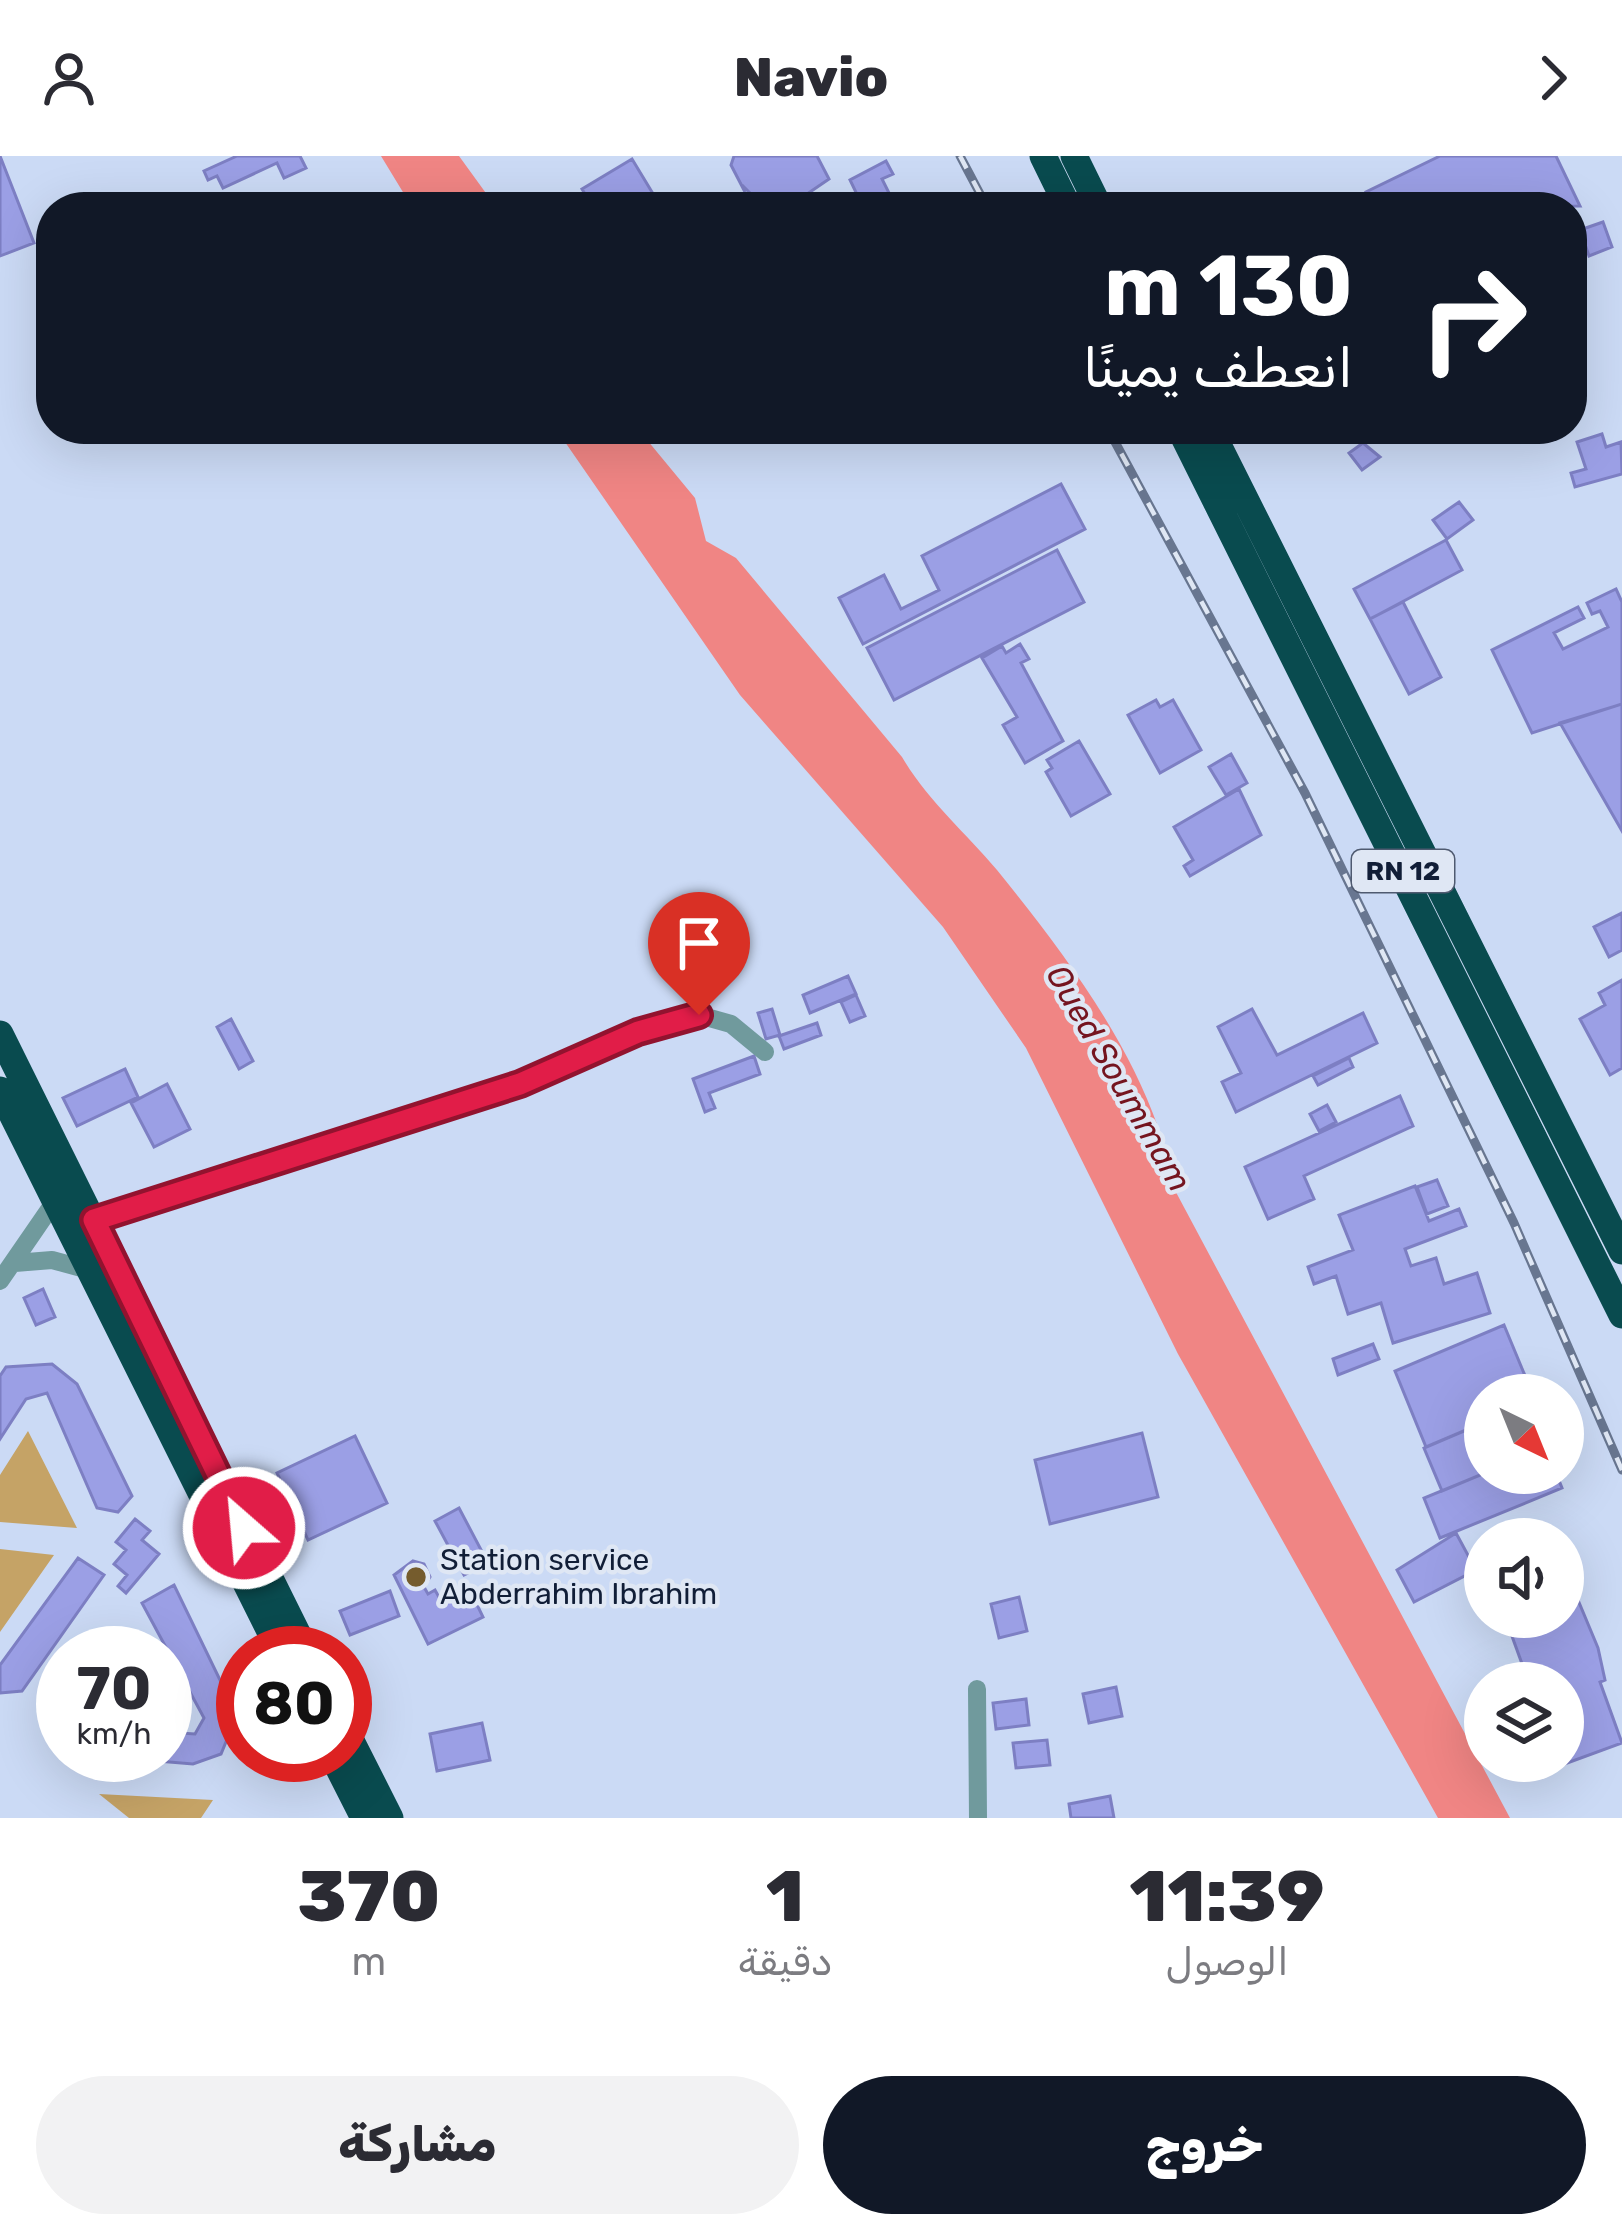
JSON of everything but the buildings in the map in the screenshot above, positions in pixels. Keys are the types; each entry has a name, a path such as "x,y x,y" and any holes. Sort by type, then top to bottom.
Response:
{"highway":[{"path":"1043,156 1061,192"},
{"path":"1074,156 1092,192"},
{"name":"RN 12","path":"1187,444 1622,1315"},
{"name":"RN 12","path":"1218,444 1622,1251"},
{"path":"0,1034 294,1626"},
{"path":"0,1090 267,1626"},
{"path":"346,1782 364,1818"},
{"path":"372,1782 390,1818"}],"street":[{"path":"94,1220 520,1084 638,1032 699,1015 731,1024 764,1052"},
{"path":"0,1281 55,1201"},
{"path":"15,1263 52,1260 89,1270"},
{"path":"976,1689 978,1818"}],"shaded area":[{"path":"28,1431 77,1528 0,1522 0,1475"},
{"path":"0,1549 54,1555 0,1632"},
{"path":"99,1794 213,1800 201,1818 129,1818"}],"water":[{"path":"381,156 459,156 485,192 403,192"},
{"name":"Oued Soummam","path":"566,444 650,444 695,498 706,541 736,558 935,802 997,870 1088,992 1144,1092 1160,1133 1170,1181 1464,1732 1464,1782 1491,1782 1510,1818 1438,1818 1178,1354 1026,1048 943,927 740,695"}],"railway":[{"path":"960,156 979,192"},
{"path":"1116,444 1305,793 1514,1223 1622,1470"}],"place":[{"name":"Station service Abderrahim Ibrahim","path":"416,1577"}],"route":[{"path":"244,1528 94,1220 520,1084 638,1032 699,1015"}]}
